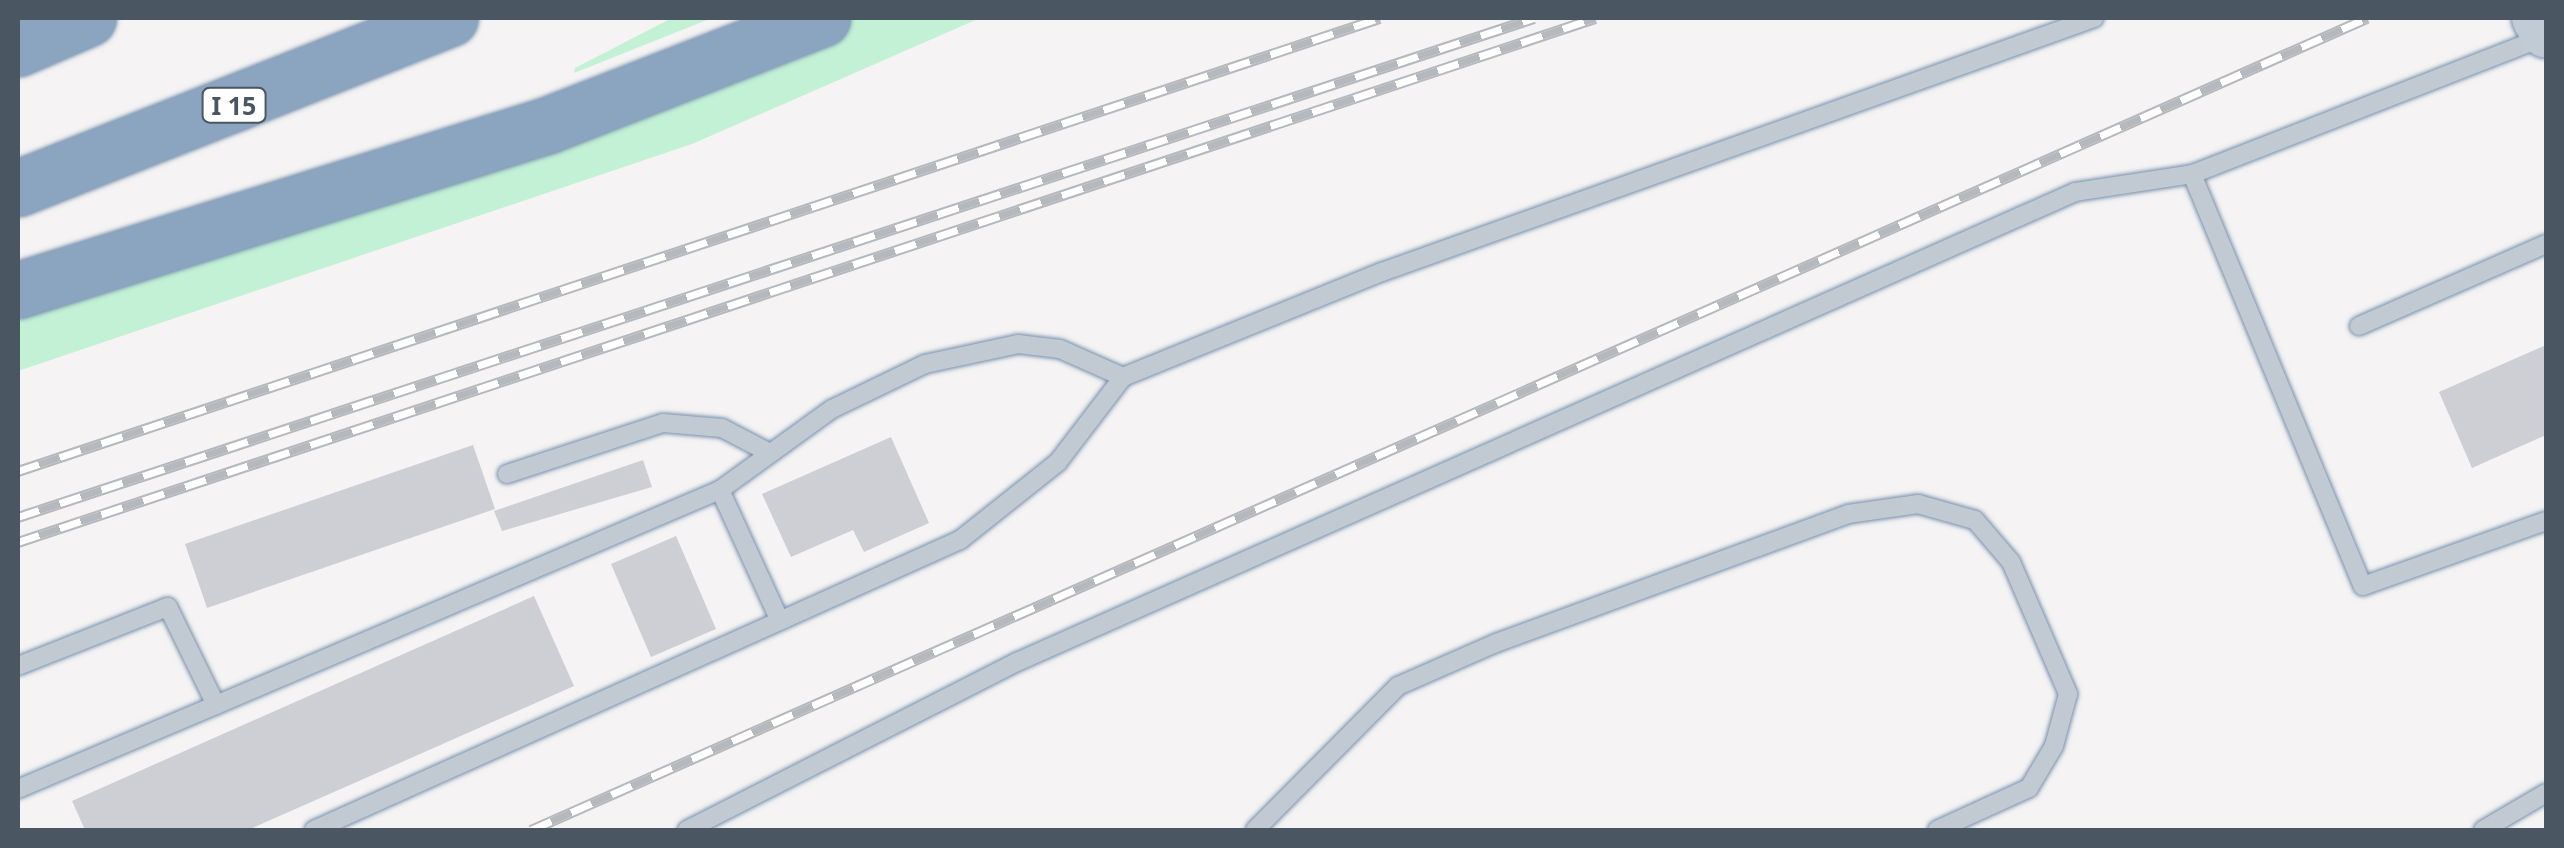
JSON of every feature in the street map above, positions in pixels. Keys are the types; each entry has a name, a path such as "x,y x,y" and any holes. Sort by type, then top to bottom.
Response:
{"highway":[{"path":"18,48 88,18"},
{"name":"I 15","path":"18,188 450,18"},
{"path":"18,290 548,125 822,18"}],"main road":[{"path":"2538,18 2546,34"}],"lane":[{"path":"314,830 960,540 1058,462 1123,377 1382,272 2094,18"},
{"path":"687,830 1017,662 2075,192 2192,174 2546,34"},
{"path":"2192,174 2363,586 2546,521"},
{"path":"2359,326 2546,244"},
{"path":"18,789 720,490 832,410 924,364 999,348 1060,350 1123,377"},
{"path":"508,474 663,423 722,428 770,454"},
{"path":"720,490 780,620"},
{"path":"1255,830 1398,686 1496,643 1848,514 1918,504 1975,520 2012,562 2068,694 2054,746 2029,788 1937,830"},
{"path":"18,666 168,607 216,706"},
{"path":"2481,829 2546,793"}],"green space":[{"path":"672,18 712,18 574,73 575,68"},
{"path":"845,18 980,18 692,144 18,371 18,319 285,230"}],"building":[{"path":"2546,345 2546,435 2472,468 2439,392"},
{"path":"891,437 929,523 864,552 853,530 791,557 762,494"},
{"path":"473,445 495,509 207,608 185,544"},
{"path":"643,460 652,487 502,531 494,511"},
{"path":"676,536 716,629 651,657 611,564"},
{"path":"534,596 574,686 248,830 85,830 72,801"}],"railway":[{"path":"18,471 1380,18"},
{"path":"18,517 1534,18"},
{"path":"18,542 1595,18"},
{"path":"531,830 2367,18"}]}
